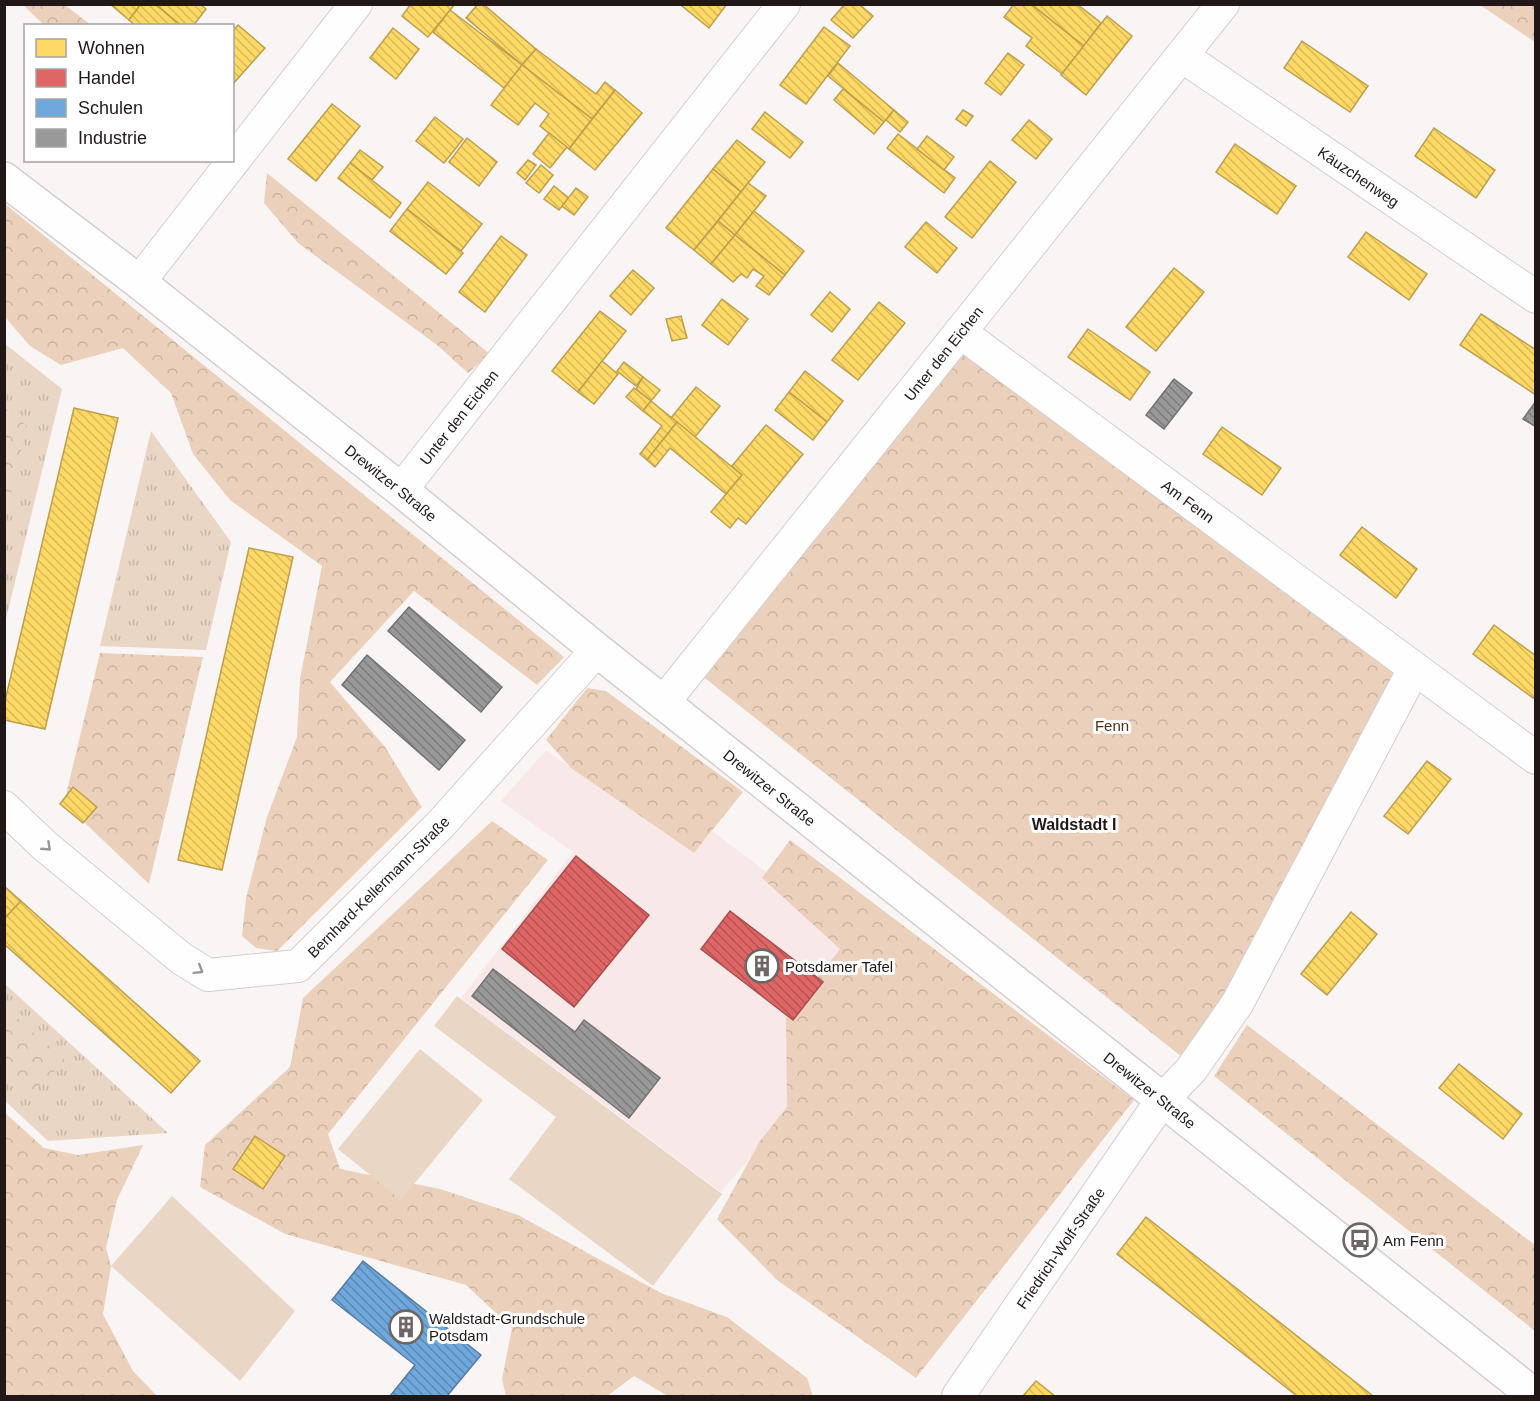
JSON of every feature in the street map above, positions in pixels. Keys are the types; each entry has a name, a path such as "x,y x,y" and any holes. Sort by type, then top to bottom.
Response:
{"street":[{"path":"234,160 356,4"},
{"name":"Unter den Eichen","path":"401,490 784,4"},
{"name":"Unter den Eichen","path":"663,703 1223,4"},
{"name":"Käuzchenweg","path":"1182,56 1536,297"},
{"path":"139,282 233,162"},
{"name":"Drewitzer Straße","path":"4,179 139,282 401,490 663,703 1535,1396"},
{"name":"Am Fenn","path":"960,332 1536,758"},
{"name":"Bernhard-Kellermann-Straße","path":"4,807 45,846 182,959 208,975 298,966 440,825 597,650"},
{"path":"1162,1100 1191,1070 1237,1004 1414,669"},
{"name":"Friedrich-Wolf-Straße","path":"958,1396 1162,1100"}],"shaded area":[{"path":"546,750 694,853 712,831 856,939 833,1059 721,1192 461,998 573,852 501,801"}],"green space":[{"path":"23,5 65,5 90,24 43,24"},
{"path":"1480,5 1535,5 1535,42"},
{"path":"267,173 490,354 468,373 437,345 298,243 264,203"},
{"path":"5,204 564,657 537,685 414,591 330,682 385,747 422,807 277,951 256,948 242,936 246,898 267,817 297,737 300,679 322,566 230,500 193,454 171,393 123,348 61,365 30,346 5,317"},
{"path":"4,343 62,389 5,623 4,623"},
{"name":"Fenn","path":"962,346 1402,670 1187,1061 701,675"},
{"path":"5,408 27,426 5,521"},
{"path":"151,431 231,542 206,650 100,646"},
{"path":"100,653 203,657 149,884 64,803"},
{"path":"587,688 606,691 743,792 694,853 571,768 546,740"},
{"path":"492,821 548,860 328,1134 340,1169 440,1189 518,1215 661,1293 727,1317 807,1378 813,1396 668,1396 634,1376 607,1396 506,1396 502,1379 512,1328 466,1285 285,1234 200,1187 205,1145 290,1067 303,998"},
{"path":"790,840 1134,1100 916,1378 777,1280 717,1219 760,1141 787,1107 786,1018 840,949 762,878"},
{"path":"4,983 168,1133 48,1141 5,1101"},
{"path":"457,996 722,1194 653,1286 509,1179 556,1117 434,1026"},
{"path":"9,1011 66,1061 27,1097 5,1075 5,1016"},
{"path":"1247,1025 1535,1245 1535,1331 1214,1076"},
{"path":"420,1049 483,1100 401,1200 338,1149"},
{"path":"4,1112 44,1148 78,1155 143,1145 117,1200 106,1248 111,1266 103,1314 133,1371 157,1396 5,1396"},
{"path":"172,1196 295,1311 240,1381 111,1266"}],"building: Wohnen":[{"path":"110,4 141,4 129,20"},
{"path":"141,4 155,4 180,24 134,24 129,20"},
{"path":"155,4 200,4 206,9 195,24 180,24"},
{"path":"411,4 455,4 428,37 402,16"},
{"path":"478,4 483,4 536,49 522,65 466,18"},
{"path":"683,4 727,4 709,28 682,6"},
{"path":"845,4 859,4 873,16 853,38 831,20"},
{"path":"1014,4 1031,4 1084,46 1062,74 1026,46 1032,38 1004,17"},
{"path":"1031,4 1077,4 1101,23 1084,46"},
{"path":"450,10 522,65 504,88 433,32"},
{"path":"1107,16 1132,36 1086,95 1061,75"},
{"path":"238,25 265,48 234,83 234,30"},
{"path":"824,27 850,46 806,104 780,85"},
{"path":"393,28 419,49 396,79 370,58"},
{"path":"1302,41 1368,86 1350,112 1284,68"},
{"path":"536,49 596,94 605,82 615,90 592,119 522,65"},
{"path":"1008,53 1024,65 1001,95 985,83"},
{"path":"838,63 894,110 884,122 828,76"},
{"path":"522,65 592,119 569,149 540,126 549,114 535,103 518,125 491,105"},
{"path":"843,89 884,122 874,134 834,100"},
{"path":"615,90 642,113 595,170 569,149"},
{"path":"332,104 360,126 316,181 288,159"},
{"path":"894,110 908,122 900,132 886,120"},
{"path":"963,110 973,116 966,126 956,119"},
{"path":"765,112 803,142 790,158 752,129"},
{"path":"435,117 463,139 444,163 416,141"},
{"path":"1029,120 1052,139 1036,159 1012,140"},
{"path":"1434,128 1495,170 1476,198 1415,156"},
{"path":"549,133 567,147 550,168 533,154"},
{"path":"898,134 955,178 944,193 887,148"},
{"path":"927,136 954,157 944,170 917,149"},
{"path":"467,138 497,162 479,186 449,162"},
{"path":"737,140 765,162 741,192 713,169"},
{"path":"1235,144 1296,186 1277,214 1216,172"},
{"path":"360,150 383,167 372,180 350,163"},
{"path":"528,160 536,165 525,180 517,173"},
{"path":"990,161 1016,182 972,238 945,217"},
{"path":"350,163 401,203 390,218 338,178"},
{"path":"541,165 553,175 539,193 526,183"},
{"path":"713,169 741,192 694,250 666,228"},
{"path":"428,182 482,224 461,251 407,209"},
{"path":"748,183 766,196 735,235 718,221"},
{"path":"554,186 569,198 559,210 544,199"},
{"path":"576,188 588,197 574,215 562,206"},
{"path":"407,209 463,253 446,274 390,231"},
{"path":"754,211 804,251 785,275 735,235"},
{"path":"718,221 735,235 711,264 694,250"},
{"path":"926,222 957,248 937,273 905,247"},
{"path":"1366,232 1427,274 1409,300 1348,257"},
{"path":"735,235 785,275 769,295 756,286 764,276 753,269 747,278 741,274 733,282 711,264"},
{"path":"501,236 527,255 485,312 459,292"},
{"path":"1174,268 1204,292 1156,351 1126,327"},
{"path":"633,270 654,288 631,315 610,296"},
{"path":"830,292 850,309 832,332 811,315"},
{"path":"722,299 748,319 728,345 702,325"},
{"path":"879,302 905,323 858,380 832,360"},
{"path":"600,311 626,331 578,392 552,371"},
{"path":"1481,314 1536,350 1536,395 1460,345"},
{"path":"681,316 687,338 672,341 666,319"},
{"path":"1088,329 1150,372 1130,400 1068,357"},
{"path":"602,361 618,374 594,404 578,392"},
{"path":"624,362 643,377 636,386 617,371"},
{"path":"805,371 843,401 827,422 789,392"},
{"path":"643,377 660,390 651,401 636,389"},
{"path":"696,387 720,406 695,437 671,418"},
{"path":"634,388 651,401 643,411 626,397"},
{"path":"789,392 827,422 813,440 775,410"},
{"path":"651,401 677,422 647,460 640,454 662,426 643,411"},
{"path":"74,408 118,418 45,729 4,720 4,705"},
{"path":"677,422 742,475 726,494 670,448 655,467 647,460"},
{"path":"766,425 803,454 746,524 738,518 730,528 711,512 742,475 732,466"},
{"path":"1222,427 1281,468 1262,495 1203,454"},
{"path":"1362,527 1417,569 1396,598 1340,555"},
{"path":"249,548 293,557 222,870 178,860"},
{"path":"1494,625 1536,656 1536,694 1533,698 1473,654"},
{"path":"1427,761 1451,779 1408,834 1384,816"},
{"path":"73,787 97,807 83,823 60,804"},
{"path":"4,886 21,901 4,919"},
{"path":"21,901 200,1061 171,1093 4,944 4,919"},
{"path":"1351,912 1377,934 1327,995 1301,974"},
{"path":"1459,1064 1522,1114 1503,1139 1439,1088"},
{"path":"255,1136 285,1156 263,1189 233,1169"},
{"path":"1146,1217 1373,1396 1297,1396 1117,1254"},
{"path":"1036,1381 1055,1396 1023,1396"}],"building: Handel":[{"path":"576,856 649,915 574,1007 502,949"},
{"name":"Potsdamer Tafel","path":"730,911 823,982 793,1020 701,949"}],"building: Schulen":[{"name":"Waldstadt-Grundschule Potsdam","path":"363,1261 481,1355 447,1396 390,1396 415,1365 332,1300"}],"building: Industrie":[{"path":"1174,379 1192,393 1164,429 1146,415"},
{"path":"1536,401 1536,427 1523,419"},
{"path":"409,607 502,687 481,712 388,631"},
{"path":"367,655 465,740 439,770 342,685"},
{"path":"493,969 575,1032 584,1020 660,1078 629,1118 472,996"}],"place":[{"name":"Potsdamer Tafel","path":"762,966"},
{"name":"Am Fenn","path":"1360,1240"},
{"name":"Waldstadt-Grundschule Potsdam","path":"406,1327"}],"district":[{"name":"Waldstadt I","path":"1074,824"}]}
